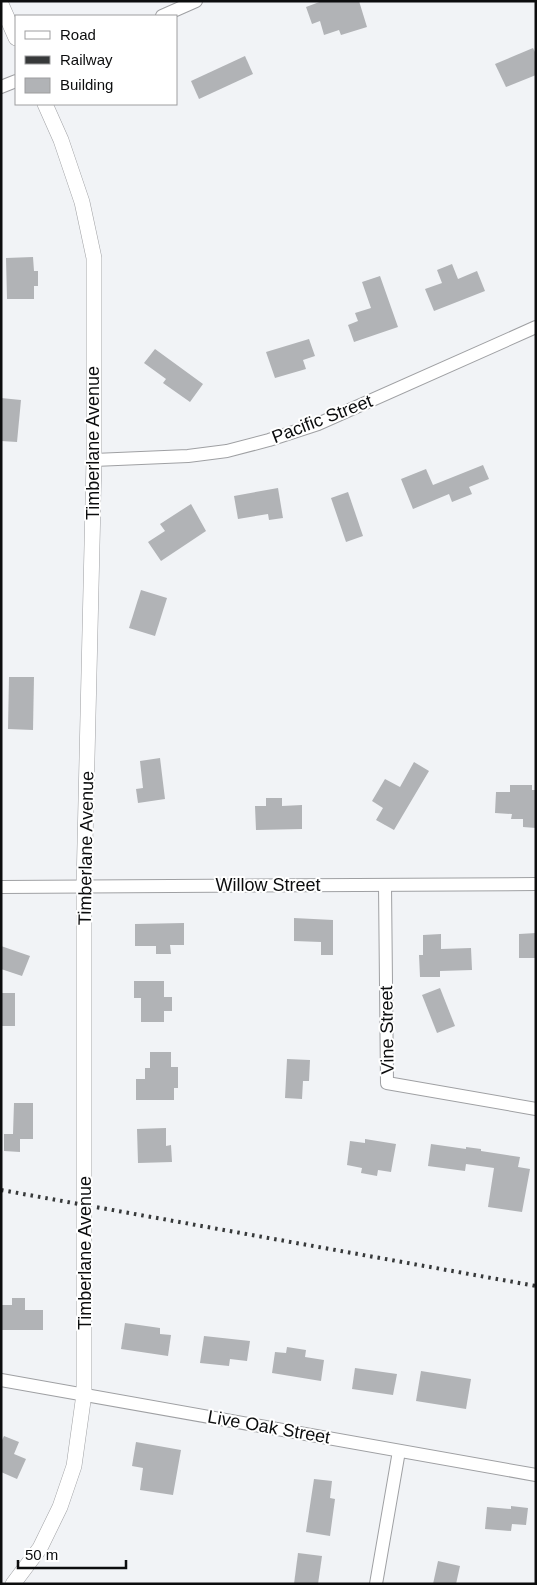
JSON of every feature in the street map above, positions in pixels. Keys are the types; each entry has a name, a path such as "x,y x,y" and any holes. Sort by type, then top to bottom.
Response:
{"street":[{"path":"164,15 196,1"},
{"path":"1,4 15,36"},
{"path":"1,87 15,81"},
{"name":"Timberlane Avenue","path":"13,1584 40,1548 60,1507 74,1466 84,1394 84,886 94,460 94,258 82,202 45,105"},
{"name":"Pacific Street","path":"94,460 188,456 227,451 269,440 318,424 536,327"},
{"name":"Willow Street","path":"1,887 536,884"},
{"name":"Vine Street","path":"385,885 388,1083 536,1109"},
{"name":"Live Oak Street","path":"1,1380 536,1475"},
{"path":"376,1584 399,1451"}],"building":[{"path":"322,1 359,1 367,27 341,35 339,30 324,35 320,21 312,24 306,7"},
{"path":"533,48 536,54 536,75 506,87 495,64"},
{"path":"245,56 253,74 199,99 191,81"},
{"path":"33,257 34,271 38,271 38,286 34,286 34,299 7,299 6,258"},
{"path":"452,264 458,279 477,271 485,291 434,311 425,289 442,283 437,270"},
{"path":"380,276 398,327 354,342 348,325 358,321 355,313 371,308 362,282"},
{"path":"309,339 315,356 303,360 306,369 275,378 266,352"},
{"path":"155,349 203,384 190,402 163,383 166,379 144,363"},
{"path":"1,398 21,400 17,442 1,441"},
{"path":"483,465 489,479 469,487 472,494 452,502 449,494 413,509 401,479 426,469 433,485"},
{"path":"278,488 283,518 269,520 268,514 238,519 234,496"},
{"path":"348,492 363,536 346,542 331,498"},
{"path":"191,504 206,531 161,561 148,542 165,531 160,524"},
{"path":"141,590 167,598 155,636 129,628"},
{"path":"9,677 34,677 33,730 8,729"},
{"path":"160,758 165,799 138,803 136,789 143,788 140,761"},
{"path":"414,762 429,771 394,830 376,820 383,808 372,801 385,779 400,787"},
{"path":"510,785 532,785 532,790 536,790 536,828 523,827 523,819 511,819 512,814 495,813 496,792 510,792"},
{"path":"266,798 282,798 282,806 302,805 302,829 256,830 255,806 266,806"},
{"path":"294,918 333,920 333,955 321,955 321,942 294,941"},
{"path":"184,923 184,945 170,945 171,954 156,954 156,946 135,946 135,924"},
{"path":"536,933 536,958 519,958 519,934"},
{"path":"441,934 441,949 471,948 472,970 440,971 440,977 420,977 419,955 423,955 423,935"},
{"path":"1,946 30,956 22,976 1,969"},
{"path":"134,981 164,981 164,997 172,997 172,1011 164,1011 164,1022 141,1022 141,998 134,998"},
{"path":"440,988 455,1026 437,1033 422,995"},
{"path":"1,993 15,993 15,1026 1,1026"},
{"path":"150,1052 171,1052 171,1067 178,1067 178,1088 174,1088 174,1100 136,1100 136,1079 145,1079 145,1068 150,1068"},
{"path":"287,1059 310,1060 309,1081 303,1081 302,1099 285,1098"},
{"path":"14,1103 33,1103 33,1139 20,1139 20,1152 4,1151 4,1134 13,1134"},
{"path":"166,1128 166,1146 171,1145 172,1162 138,1163 137,1129"},
{"path":"365,1139 396,1144 391,1172 378,1170 377,1176 361,1173 362,1168 347,1165 350,1141 365,1143"},
{"path":"431,1144 481,1149 481,1151 520,1157 518,1167 530,1169 522,1212 488,1207 494,1168 466,1164 465,1171 428,1166"},
{"path":"12,1298 25,1298 25,1310 43,1310 43,1330 1,1330 1,1305 12,1305"},
{"path":"125,1323 160,1328 160,1334 171,1335 168,1356 121,1349"},
{"path":"204,1336 250,1341 247,1361 230,1359 229,1366 200,1363"},
{"path":"287,1347 306,1350 305,1357 324,1360 321,1381 272,1373 275,1352 286,1353"},
{"path":"355,1368 397,1374 393,1395 352,1389"},
{"path":"421,1371 471,1379 466,1409 416,1401"},
{"path":"4,1436 19,1442 14,1454 26,1459 17,1479 1,1472 1,1442"},
{"path":"136,1442 181,1450 173,1495 140,1490 143,1468 132,1466"},
{"path":"314,1479 332,1481 330,1498 335,1499 330,1536 306,1532"},
{"path":"511,1506 528,1508 526,1525 512,1524 511,1531 485,1529 487,1507 511,1509"},
{"path":"298,1553 322,1556 318,1584 294,1584"},
{"path":"438,1561 460,1566 456,1584 433,1584"}],"railway":[{"path":"1,1190 536,1286"}]}
